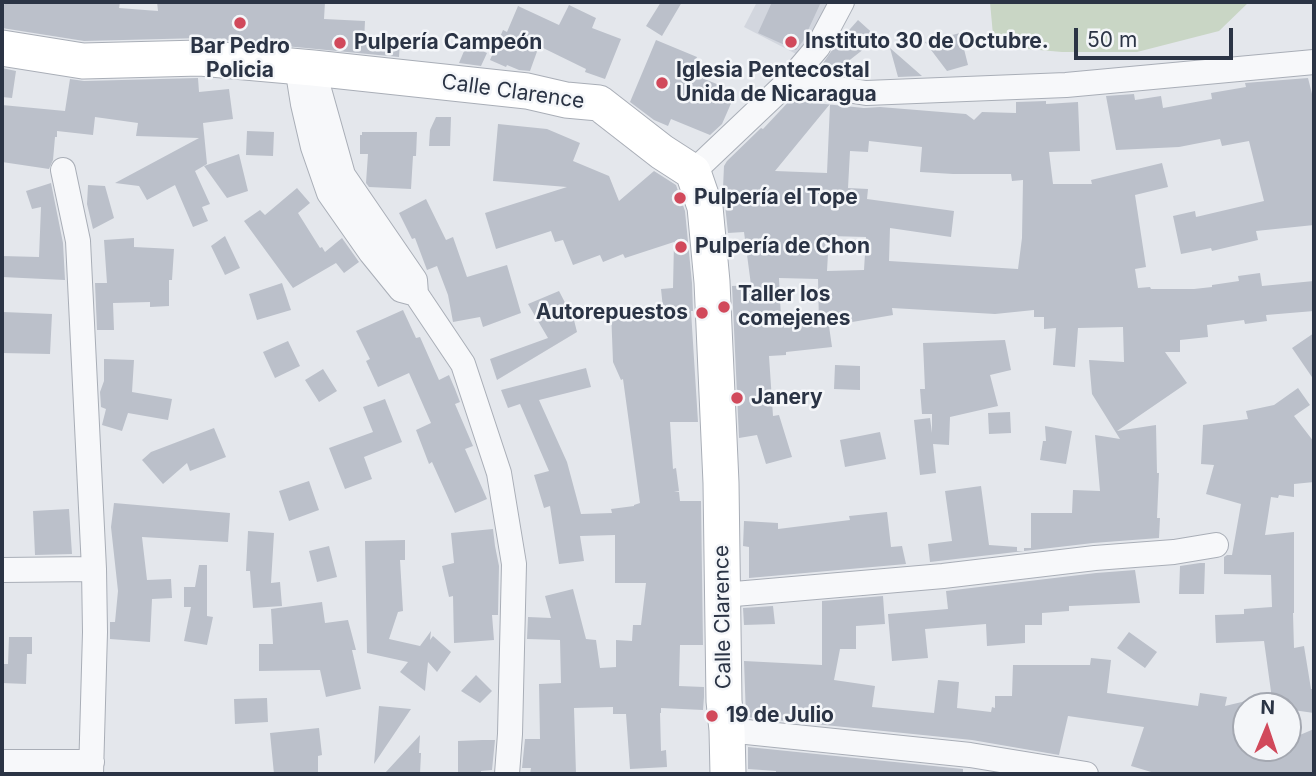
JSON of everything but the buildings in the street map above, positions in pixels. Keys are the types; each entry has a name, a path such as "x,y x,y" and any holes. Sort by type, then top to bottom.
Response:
{"street":[{"path":"693,172 789,81 818,47 842,2"},
{"name":"Calle Clarence","path":"2,48 83,61 200,58 515,90 599,103 662,152 693,172 705,207 711,271 721,483 727,774"},
{"path":"789,81 866,93 1066,85 1314,62"},
{"path":"305,68 343,175 415,280 416,293 463,365 499,473 513,564 507,774"},
{"path":"2,762 91,768 94,569 78,241 63,170"},
{"path":"723,595 943,576 1095,558 1174,552 1216,545"},
{"path":"2,570 94,569"},
{"path":"727,730 970,755 1086,774"}],"shaded area":[{"name":"Instituto 30 de Octubre.","path":"757,2 831,2 802,57 744,27"}],"green space":[{"path":"990,2 1249,2 1219,31 1137,52 1062,52 994,46"}],"place":[{"name":"Bar Pedro Policia","path":"240,23"},
{"name":"Instituto 30 de Octubre.","path":"791,42"},
{"name":"Pulpería Campeón","path":"340,43"},
{"name":"Iglesia Pentecostal Unida de Nicaragua","path":"662,83"},
{"name":"Pulpería el Tope","path":"680,198"},
{"name":"Pulpería de Chon","path":"681,247"},
{"name":"Taller los comejenes","path":"724,307"},
{"name":"Autorepuestos","path":"702,313"},
{"name":"Janery","path":"737,398"},
{"name":"19 de Julio","path":"712,716"}]}
